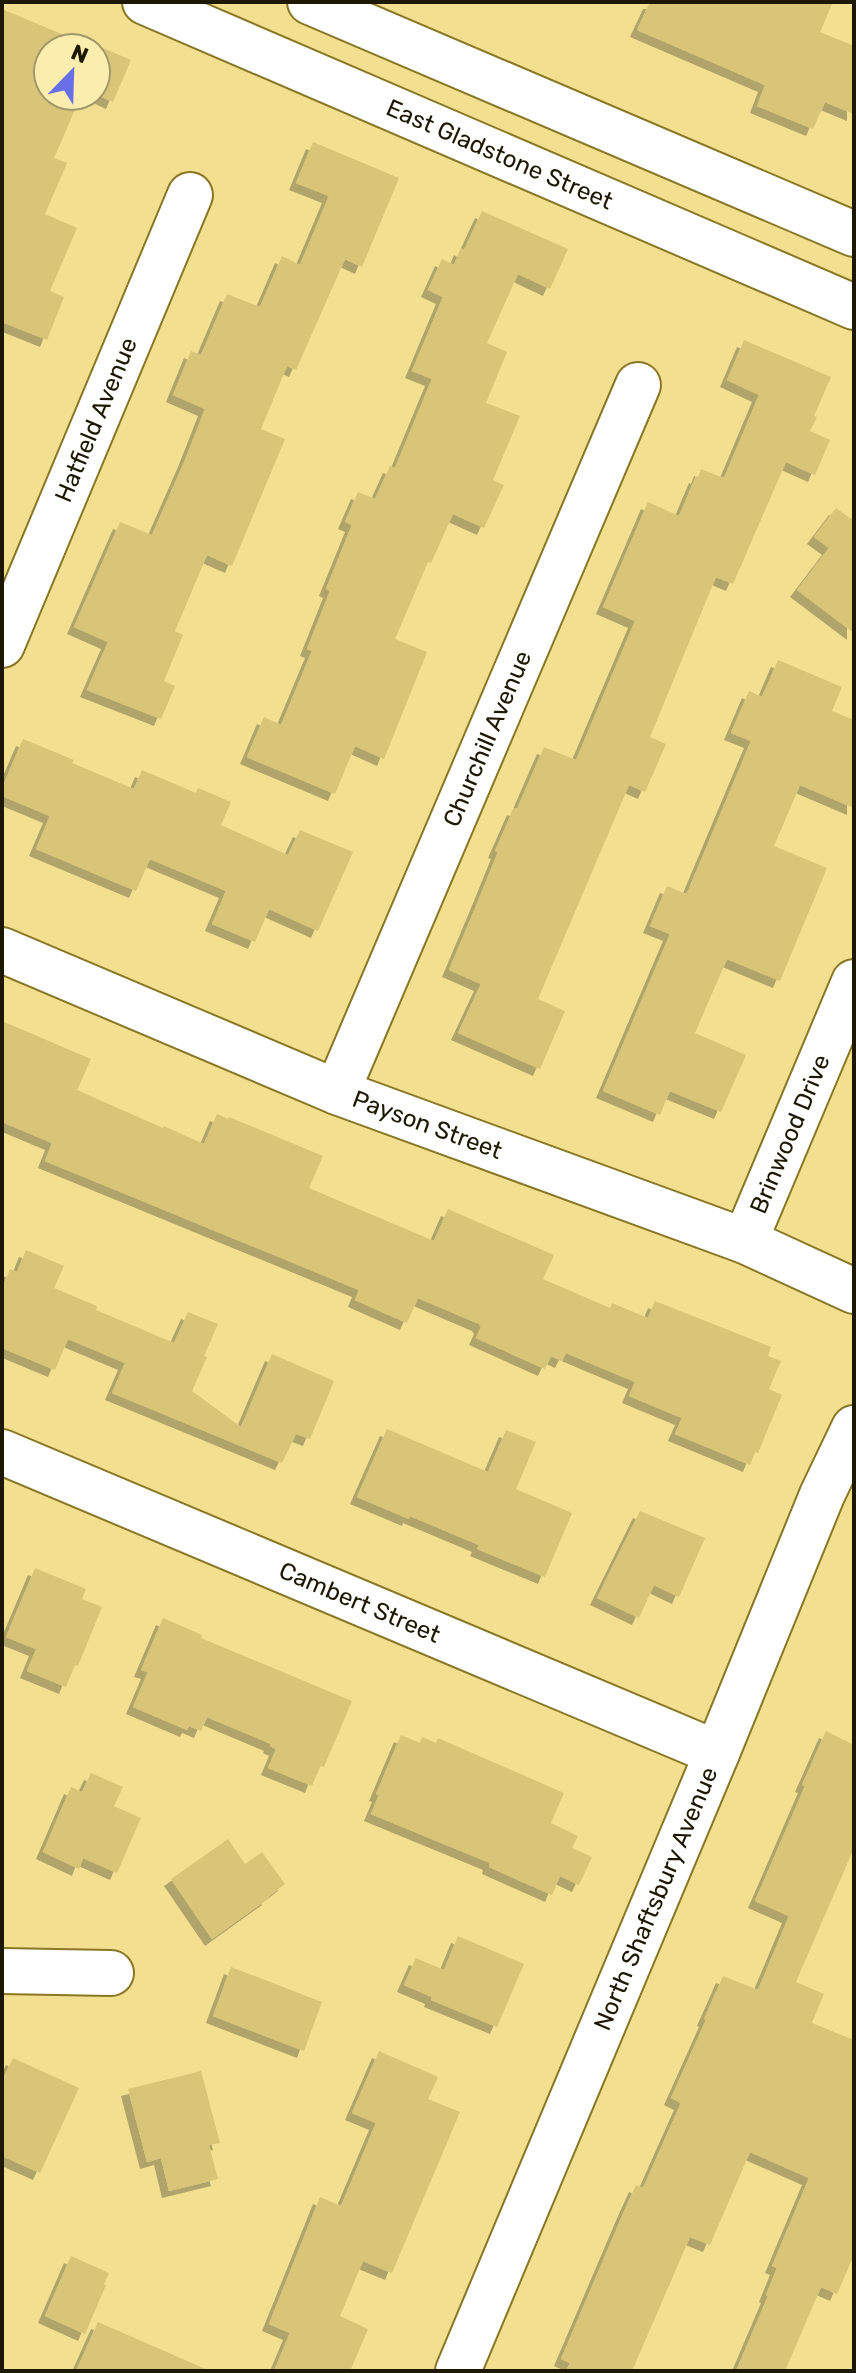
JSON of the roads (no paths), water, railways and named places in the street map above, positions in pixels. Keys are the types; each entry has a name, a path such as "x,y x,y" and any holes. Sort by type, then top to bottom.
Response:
{"street":[{"name":"East Gladstone Street","path":"145,2 854,307"},
{"path":"310,2 854,234"},
{"name":"Hatfield Avenue","path":"2,645 190,195"},
{"name":"Churchill Avenue","path":"337,1092 638,385"},
{"name":"Payson Street","path":"2,950 337,1092 745,1241 854,1291"},
{"name":"Brinwood Drive","path":"745,1241 854,982"},
{"name":"North Shaftsbury Avenue","path":"458,2371 822,1495 854,1428"},
{"name":"Cambert Street","path":"2,1452 717,1753"},
{"path":"2,1971 111,1973"}]}
